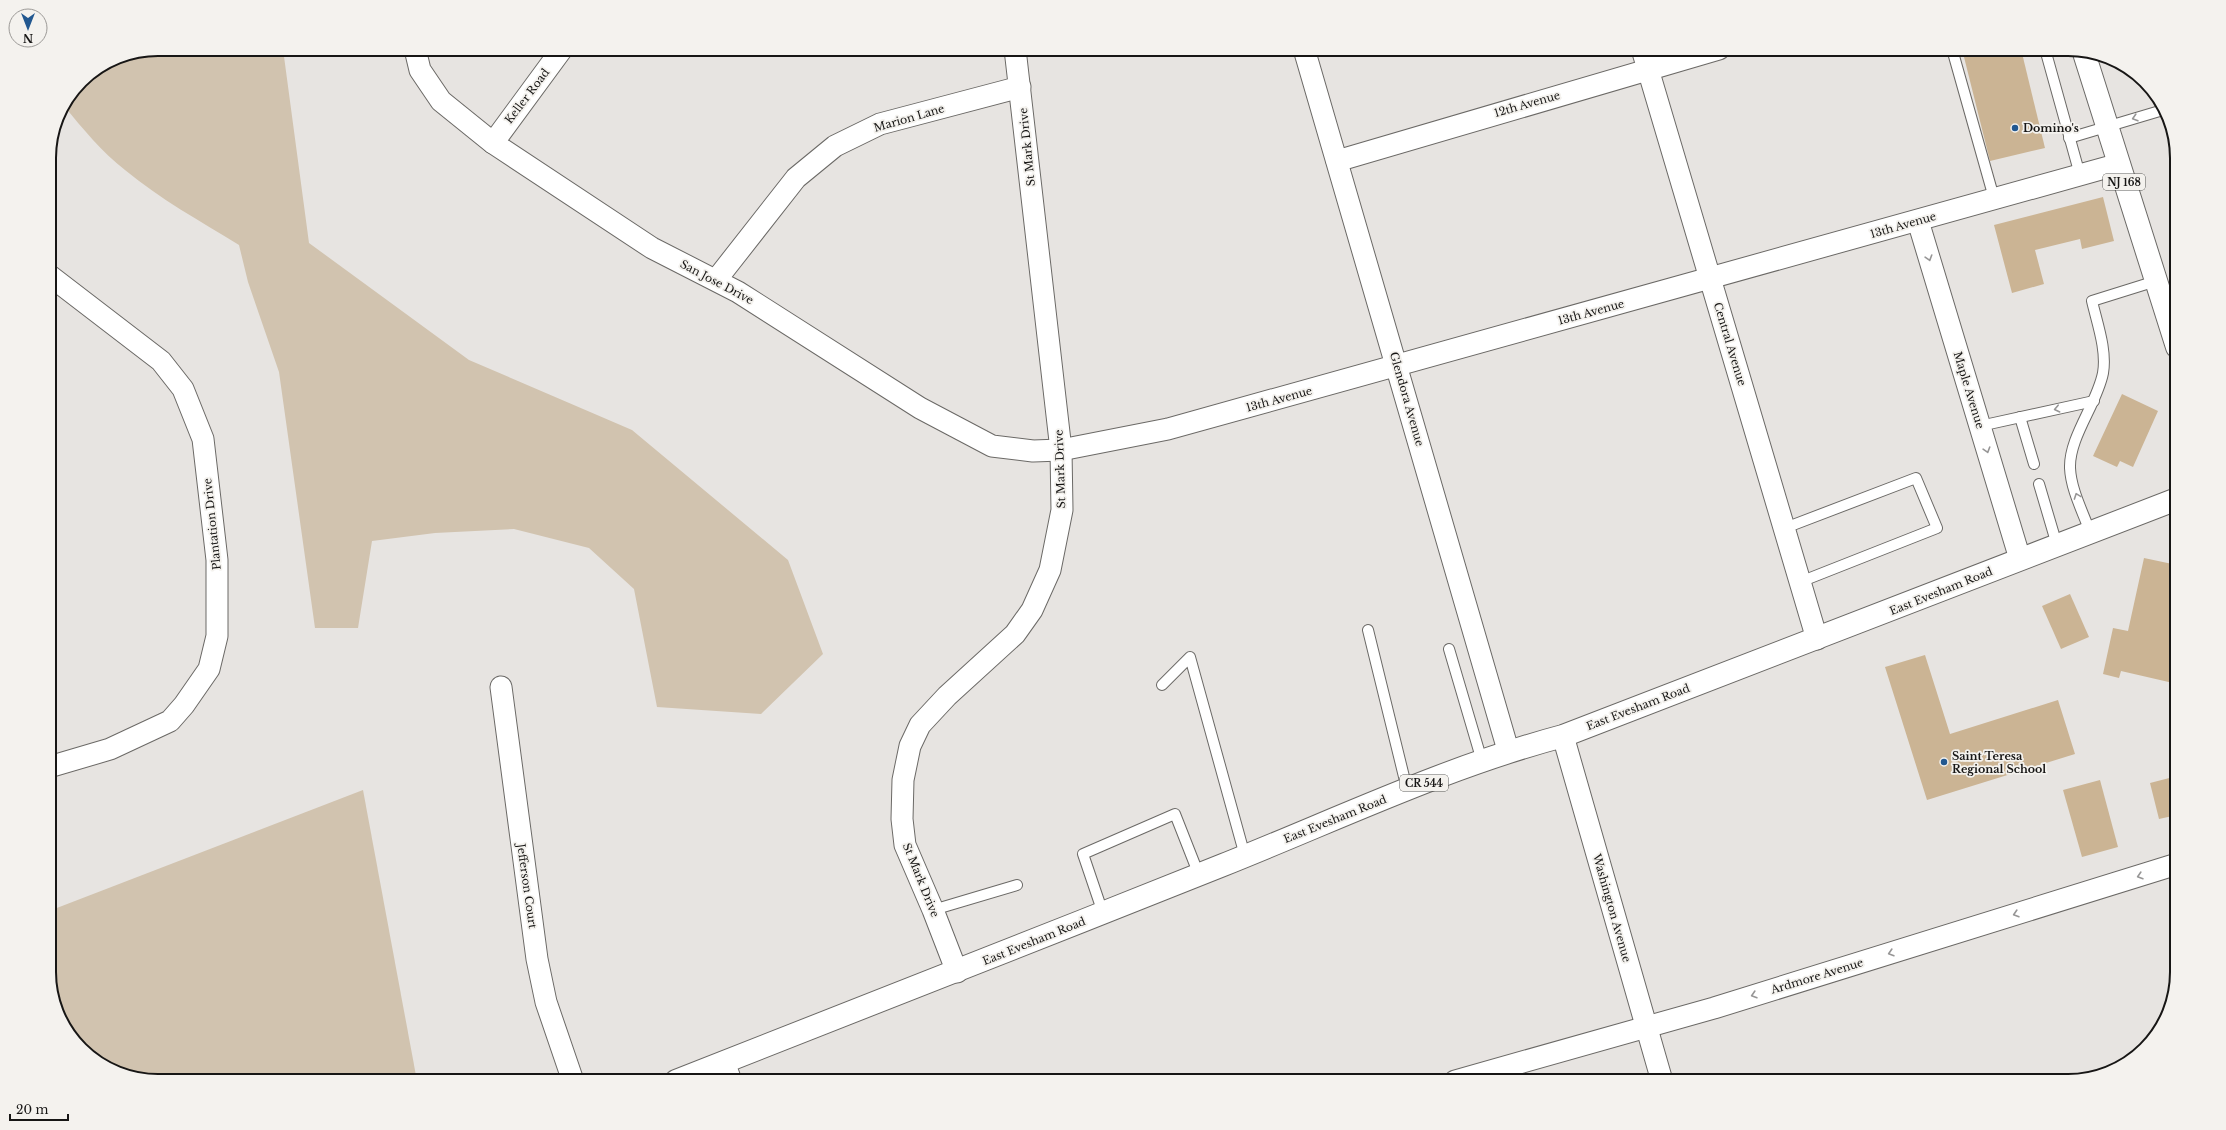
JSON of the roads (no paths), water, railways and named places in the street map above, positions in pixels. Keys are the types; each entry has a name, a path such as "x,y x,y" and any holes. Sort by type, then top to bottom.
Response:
{"main road":[{"name":"NJ 168","path":"2085,58 2156,281 2170,307"},
{"name":"East Evesham Road","path":"712,1074 728,1071 957,972 1246,856 1407,789 1508,750 1563,736 1818,639 2170,502"}],"street":[{"name":"San Jose Drive","path":"417,56 420,70 440,102 492,143 652,248 738,292 920,408 992,446 1033,451 1061,450"},
{"name":"Keller Road","path":"492,143 557,56"},
{"name":"St Mark Drive","path":"957,972 933,910 905,846 902,818 903,780 910,746 920,725 947,696 1015,634 1032,610 1050,570 1062,510 1061,450 1016,56"},
{"name":"Glendora Avenue","path":"1306,56 1508,750"},
{"name":"12th Avenue","path":"1337,161 1645,59 1667,56"},
{"name":"Central Avenue","path":"1645,59 1818,639"},
{"name":"Marion Lane","path":"716,280 796,178 835,146 880,124 1020,87"},
{"name":"13th Avenue","path":"1061,450 1168,429 2119,164"},
{"name":"Maple Avenue","path":"1918,221 2020,559"},
{"name":"Plantation Drive","path":"56,280 161,361 183,389 203,439 217,560 217,636 209,669 184,705 170,721 110,748 56,765"},
{"name":"Jefferson Court","path":"501,687 537,958 546,1002 571,1074"},
{"name":"Washington Avenue","path":"1563,736 1660,1074"},
{"name":"Ardmore Avenue","path":"1480,1074 1646,1028 2170,866"}],"lane":[{"path":"1954,56 1994,198"},
{"path":"2047,56 2080,175"},
{"path":"2069,138 2159,111"},
{"path":"2090,532 2073,486 2070,468 2074,447 2094,401 2103,372 2102,344 2092,301 2156,281"},
{"path":"1980,426 2094,401"},
{"path":"2020,418 2034,464"},
{"path":"1784,528 1916,478 1937,528 1800,582"},
{"path":"2039,484 2057,545"},
{"path":"1368,630 1407,789"},
{"path":"1449,649 1482,761"},
{"path":"1162,685 1190,657 1246,856"},
{"path":"1103,913 1083,854 1175,814 1199,875"},
{"path":"933,910 1017,885"}],"place":[{"name":"Domino's","path":"2015,128"},
{"name":"Saint Teresa Regional School","path":"1944,762"}]}
